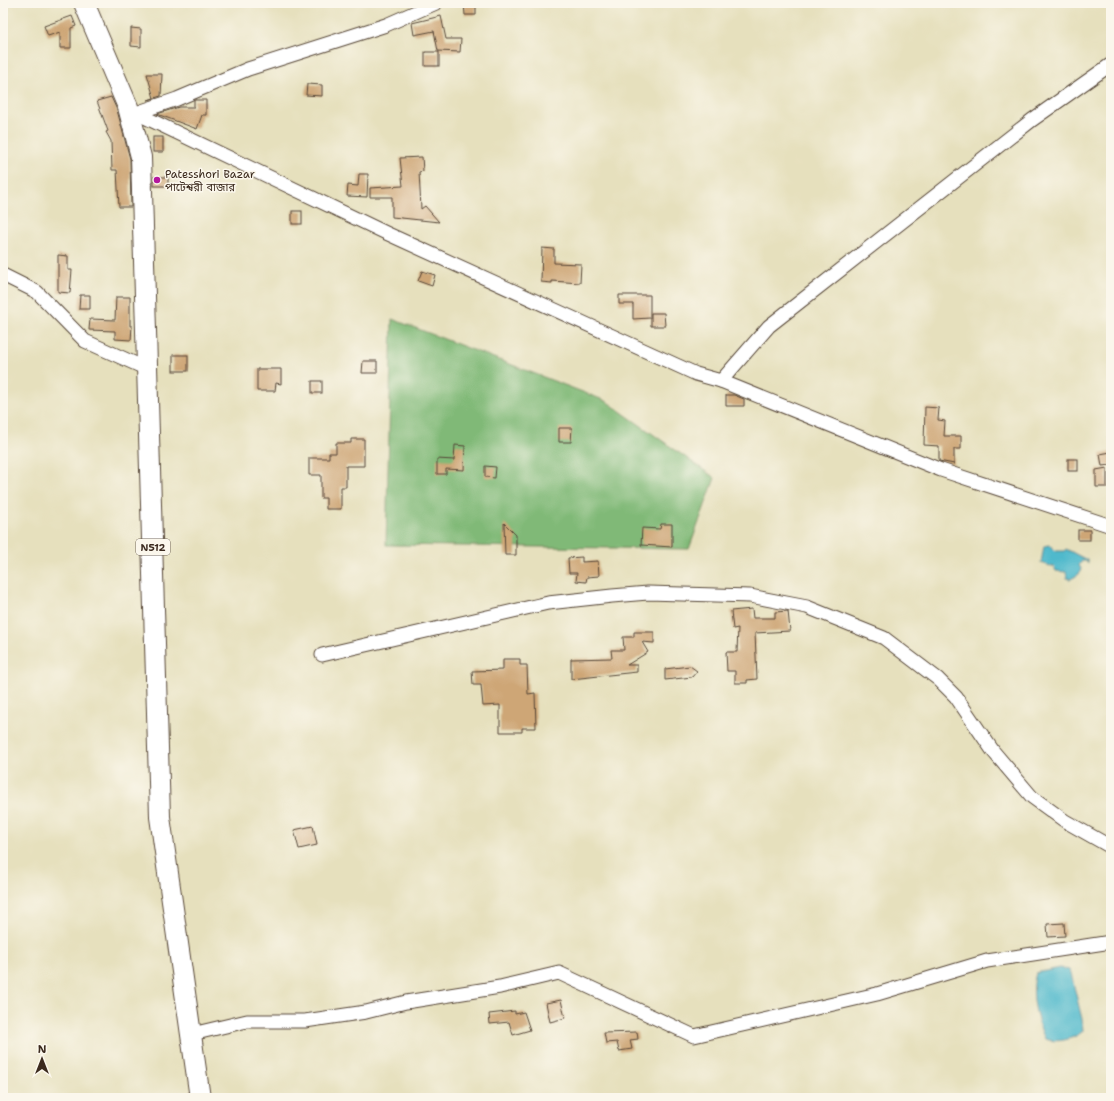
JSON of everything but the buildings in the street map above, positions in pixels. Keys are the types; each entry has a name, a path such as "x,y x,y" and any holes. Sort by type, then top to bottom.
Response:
{"highway":[{"name":"N512","path":"84,3 132,110 141,157 160,817 200,1098"}],"street":[{"path":"132,110 177,99 248,69 386,25 436,3"},
{"path":"721,381 769,326 1032,120 1110,65"},
{"path":"132,110 386,232 696,374 721,381 941,470 1111,526"},
{"path":"3,275 36,292 85,341 147,369"},
{"path":"322,655 548,603 612,596 648,593 750,596 807,607 884,638 938,679 956,697 993,751 1028,793 1065,821 1111,847"},
{"path":"192,1034 247,1021 305,1021 366,1012 406,1002 500,987 559,973 694,1036 877,994 987,961 1111,942"}],"green space":[{"path":"392,319 606,401 715,478 689,549 386,545"}],"water":[{"path":"1050,545 1056,551 1064,551 1066,549 1087,560 1088,564 1086,561 1082,561 1079,565 1081,569 1079,574 1071,579 1067,578 1066,572 1056,571 1054,567 1041,563 1044,546"},
{"path":"1060,968 1069,970 1071,974 1082,1019 1083,1031 1070,1039 1055,1041 1045,1039 1039,1023 1034,998 1034,981 1036,973"}],"place":[{"name":"Patesshori Bazar পাটেশ্বরী বাজার","path":"157,180"}]}
